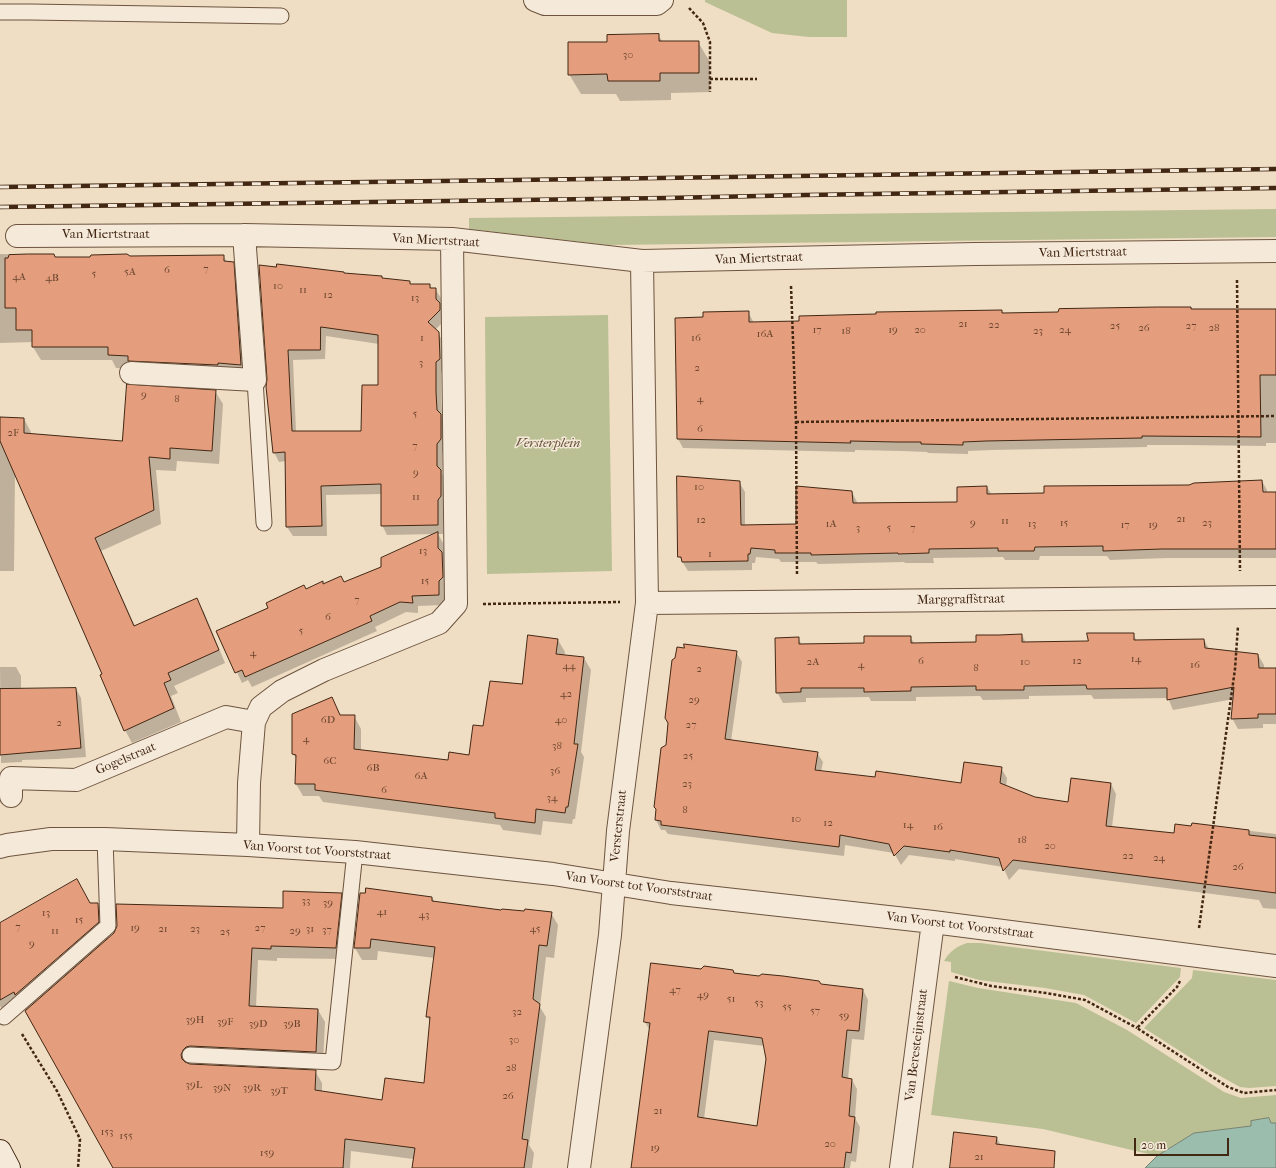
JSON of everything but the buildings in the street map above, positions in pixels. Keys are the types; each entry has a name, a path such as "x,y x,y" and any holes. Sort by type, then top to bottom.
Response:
{"street":[{"path":"535,0 545,4 658,4 662,0"},
{"path":"131,373 255,380 244,235"},
{"name":"Van Miertstraat","path":"17,236 244,235 452,239 642,261 975,254 1276,251"},
{"path":"248,845 249,783 254,722 261,707 282,691 324,670 439,623 456,604 452,239"},
{"path":"642,261 647,603"},
{"name":"Marggraffstraat","path":"647,603 1276,597"},
{"name":"Versterstraat","path":"579,1168 610,935 618,831 647,603"},
{"name":"Gogelstraat","path":"11,796 11,778 76,780 226,717 254,722"},
{"name":"Van Voorst tot Voorststraat","path":"0,847 51,840 105,839 248,845 355,852 552,874 671,893 933,922 1276,966"},
{"name":"Van Beresteijnstraat","path":"901,1168 933,922"},
{"path":"0,1151 10,1168"}],"lane":[{"path":"0,12 281,16"},
{"path":"255,380 264,523"},
{"path":"4,1017 108,926 105,839"},
{"path":"190,1055 333,1062 355,852"}],"path":[{"path":"687,6 703,24 710,42 710,92"},
{"path":"710,79 757,79"},
{"path":"791,258 796,422 797,601"},
{"path":"796,422 1276,416"},
{"path":"456,604 647,603"},
{"path":"1137,1028 1177,987 1187,970 1191,955"},
{"path":"927,971 991,986 1085,1000 1137,1028 1228,1087 1244,1093 1276,1090"},
{"path":"4,1017 22,1034 57,1091 80,1139 78,1168"}],"green space":[{"path":"705,0 847,0 847,37 809,37 772,33 705,2"},
{"path":"1276,209 1276,237 608,245 469,229 469,218"},
{"name":"Versterplein","path":"608,315 612,571 487,574 485,317"},
{"path":"967,943 980,943 1181,968 1180,977 1136,1023 1084,995 1045,988 979,980 951,972 951,962 944,961 954,950"},
{"path":"1193,970 1276,980 1276,1086 1249,1088 1240,1087 1211,1071 1144,1028 1192,978"},
{"path":"949,981 978,988 1076,1003 1127,1030 1224,1092 1241,1098 1276,1095 1276,1123 1271,1123 1269,1118 1251,1126 1194,1133 1157,1156 1043,1129 931,1115"}],"shaded area":[{"path":"1269,1118 1271,1123 1276,1123 1276,1168 1145,1168 1157,1156 1194,1133 1251,1126 1251,1121"}],"railway":[{"path":"0,187 1276,169"},
{"path":"0,207 1276,188"}]}
